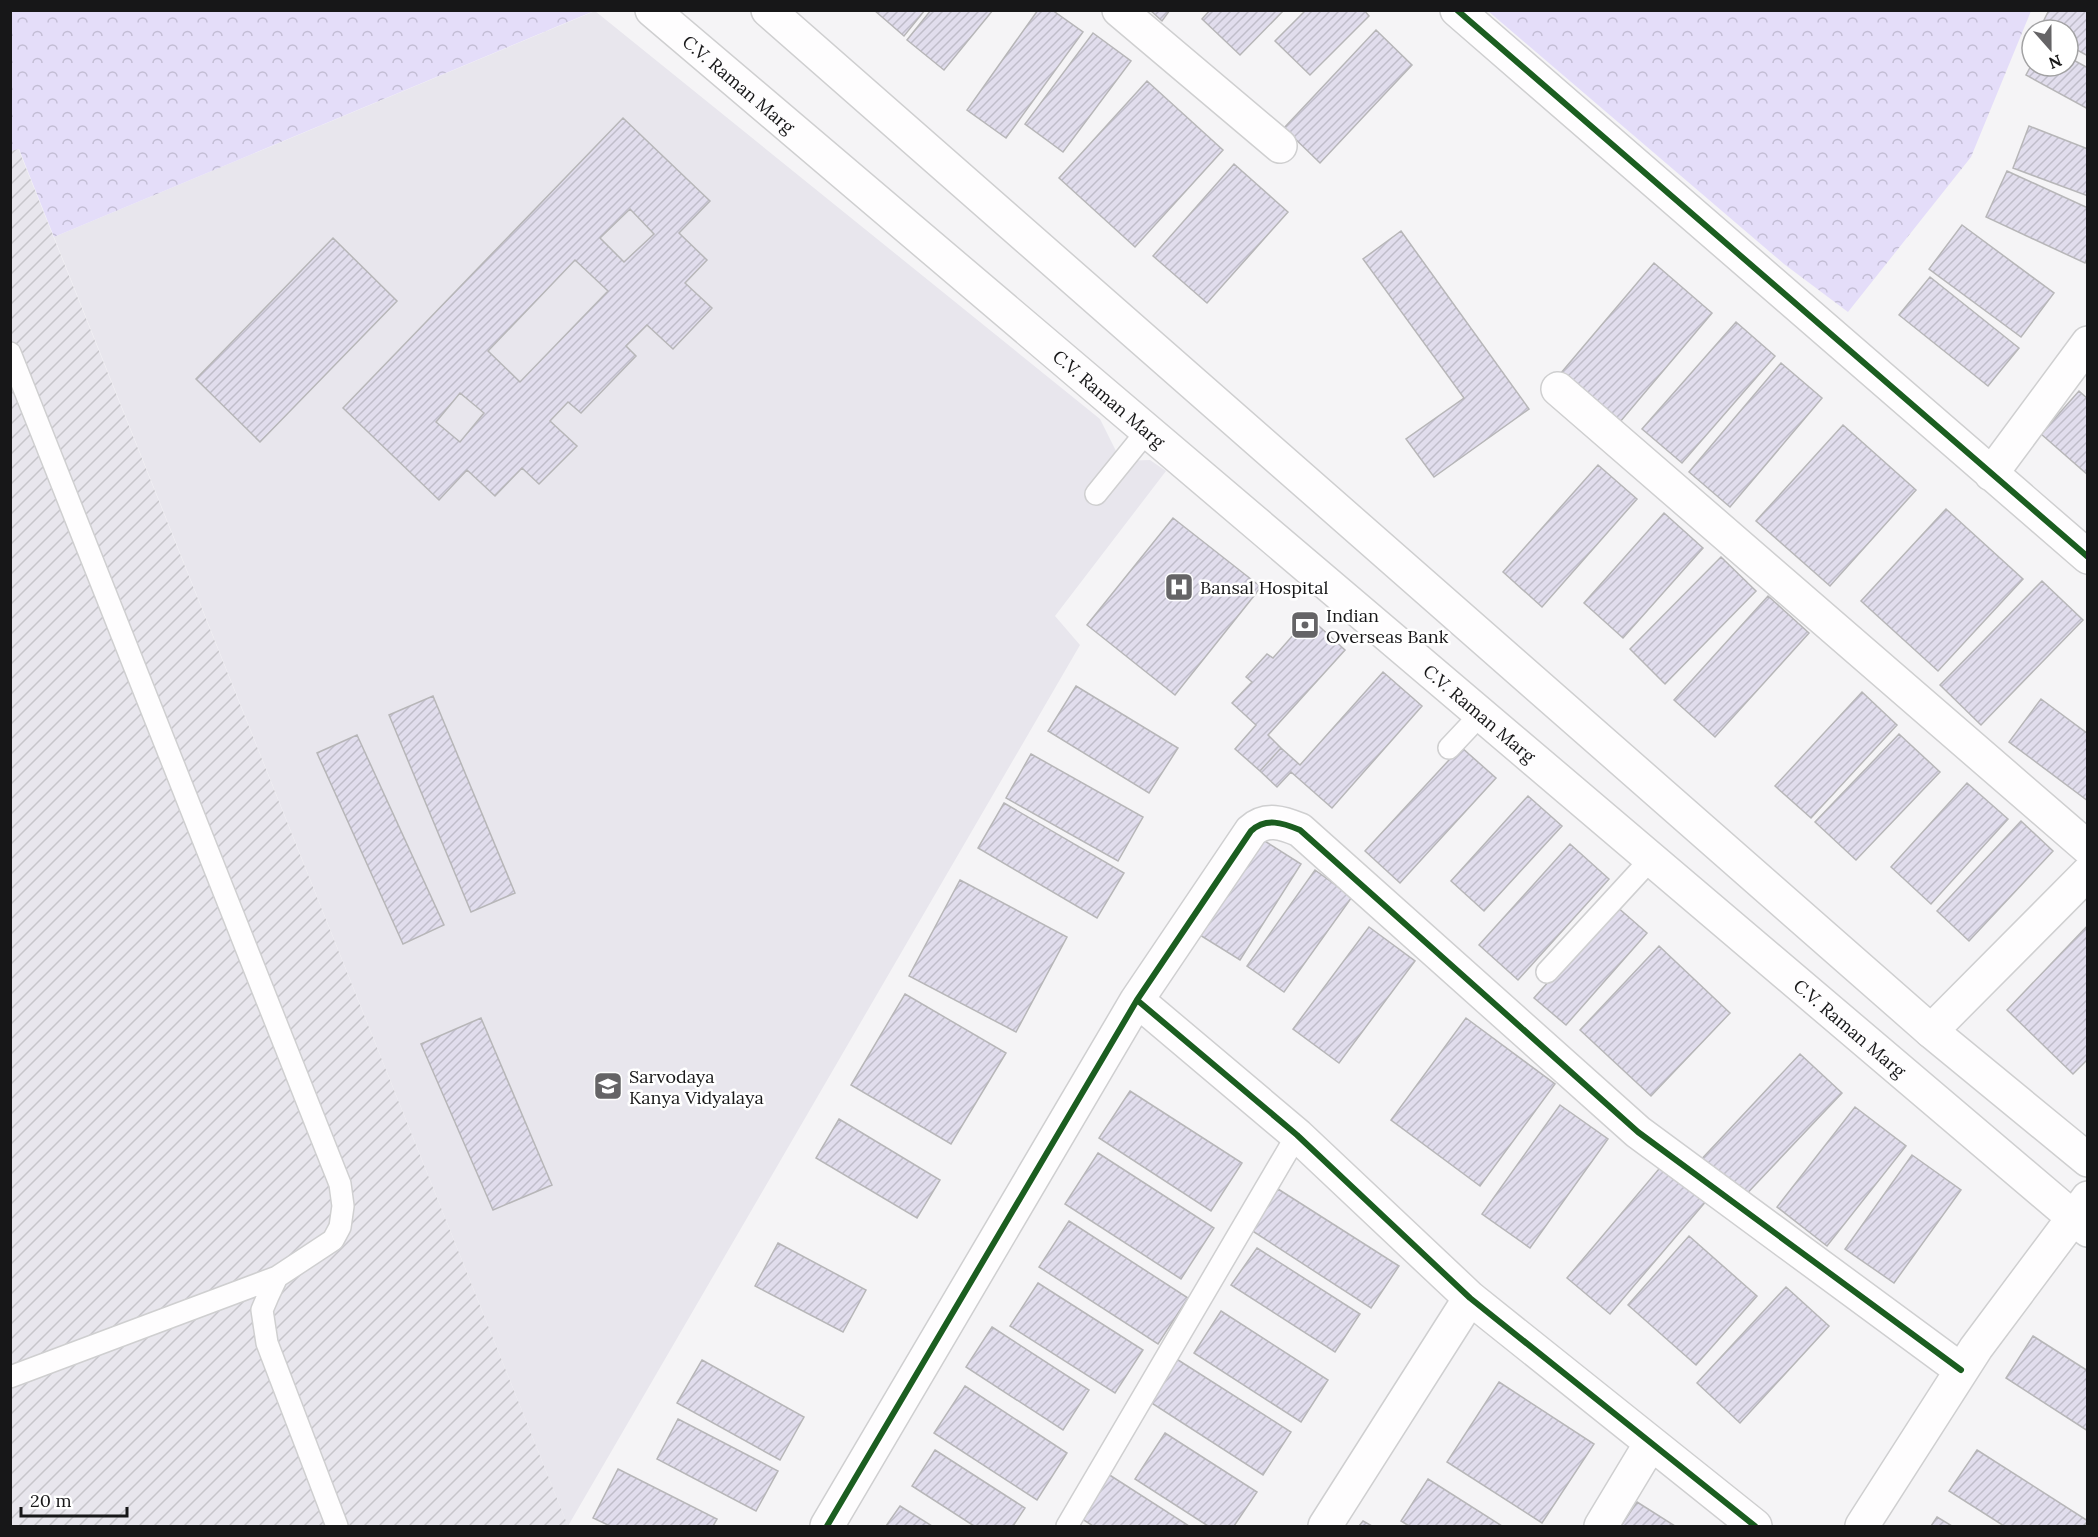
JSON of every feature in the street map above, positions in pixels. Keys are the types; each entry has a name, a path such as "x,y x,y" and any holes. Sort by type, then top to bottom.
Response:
{"street":[{"path":"768,10 1931,1031 2088,1160"},
{"path":"1119,10 1280,146"},
{"path":"1457,10 2088,557"},
{"name":"C.V. Raman Marg","path":"653,11 1647,855 2083,1215"},
{"path":"1991,474 2088,343"},
{"path":"1558,389 2088,848"},
{"path":"827,1527 1137,1000 1251,831 1268,822 1281,822 1300,830 1638,1131 1961,1370"},
{"path":"1931,1031 2088,873"},
{"path":"1137,1000 1297,1135 1470,1298 1755,1527"},
{"path":"1862,1527 1961,1370 2083,1215"},
{"path":"1325,1527 1470,1298"},
{"path":"1601,1527 1651,1443"}],"lane":[{"path":"10,353 340,1184 341,1216 340,1227 333,1240 277,1277 10,1377"},
{"path":"1096,494 1147,431"},
{"path":"1449,748 1481,714"},
{"path":"1571,930 1647,855"},
{"path":"1546,972 1647,855"},
{"path":"1067,1527 1297,1135"},
{"path":"277,1277 262,1310 262,1325 337,1527"}],"shaded area":[{"name":"Sarvodaya Kanya Vidyalaya","path":"595,11 1100,419 1121,461 1150,460 1166,471 1055,616 1080,645 568,1526 54,237"},
{"path":"18,148 568,1526 11,1526 10,151"}],"green space":[{"path":"10,11 594,11 54,237 19,149 11,151"},
{"path":"1488,11 2031,11 2028,18 2020,18 2020,38 1971,157 1848,312 1784,264"}],"building":[{"path":"874,10 925,10 904,36"},
{"path":"931,10 993,10 944,70 907,40"},
{"path":"1038,10 1052,10 1083,32 1006,138 967,110"},
{"path":"1150,10 1170,10 1162,21"},
{"path":"1210,10 1284,10 1240,55 1202,19"},
{"path":"1306,10 1364,10 1369,16 1310,75 1275,41"},
{"path":"2049,10 2088,10 2088,56 2080,52 2080,18 2045,18"},
{"path":"1376,30 1412,65 1320,163 1284,128"},
{"path":"1093,33 1131,61 1063,152 1025,124"},
{"path":"2080,64 2088,68 2088,109 2031,78 2080,78"},
{"path":"1147,81 1223,150 1135,247 1059,178"},
{"path":"623,118 710,201 679,233 707,260 685,283 712,308 673,349 647,325 626,346 636,356 581,413 568,402 550,421 577,446 539,484 522,468 495,496 467,470 439,500 343,408","holes":["630,209 654,234 624,262 600,238","575,260 608,291 520,382 488,351","460,393 484,413 460,442 436,422"]},
{"path":"2029,126 2088,149 2088,196 2013,168"},
{"path":"1234,164 1288,212 1207,303 1153,256"},
{"path":"2007,171 2088,208 2088,256 2085,263 1986,217"},
{"path":"1962,225 2054,293 2021,337 1929,269"},
{"path":"1401,231 1529,409 1434,477 1406,439 1464,398 1363,259"},
{"path":"333,238 397,301 260,442 196,379"},
{"path":"1654,263 1712,313 1620,422 1561,373"},
{"path":"1930,277 2019,348 1988,386 1899,315"},
{"path":"1736,322 1775,356 1682,463 1642,429"},
{"path":"1781,363 1822,398 1730,507 1689,472"},
{"path":"2079,391 2088,399 2088,475 2041,434"},
{"path":"1843,425 1916,490 1830,586 1756,521"},
{"path":"1598,465 1637,499 1542,607 1503,572"},
{"path":"1946,509 2023,579 1938,671 1861,601"},
{"path":"1664,513 1703,548 1623,638 1584,603"},
{"path":"1173,518 1261,587 1175,695 1087,625"},
{"path":"1721,557 1756,591 1665,684 1630,649"},
{"path":"2042,581 2083,620 1981,725 1940,685"},
{"path":"1768,596 1809,633 1715,737 1674,700"},
{"path":"1309,617 1345,650 1268,735 1281,748 1260,771 1235,749 1256,725 1232,703 1252,682 1246,677 1267,654 1273,658"},
{"path":"1383,672 1422,706 1332,808 1291,772 1277,787 1260,771 1281,748 1300,765"},
{"path":"1076,686 1178,748 1149,793 1048,731"},
{"path":"1862,692 1897,725 1811,818 1775,786"},
{"path":"433,696 515,893 471,912 389,715"},
{"path":"2041,699 2088,734 2088,801 2009,742"},
{"path":"1899,734 1940,772 1856,860 1815,822"},
{"path":"357,735 444,925 403,944 317,753"},
{"path":"1461,747 1496,778 1400,883 1365,851"},
{"path":"1031,754 1143,817 1118,861 1006,798"},
{"path":"1967,783 2008,819 1931,904 1891,867"},
{"path":"1528,796 1562,826 1484,911 1451,881"},
{"path":"1004,803 1124,873 1097,918 978,848"},
{"path":"2021,821 2053,851 1969,941 1937,911"},
{"path":"1257,836 1301,864 1240,960 1195,932"},
{"path":"1570,844 1609,879 1518,980 1479,945"},
{"path":"1315,870 1352,897 1284,992 1247,966"},
{"path":"960,880 1067,937 1016,1032 909,976"},
{"path":"1616,906 1647,933 1566,1025 1534,998"},
{"path":"2088,925 2088,1059 2073,1074 2007,1010"},
{"path":"1369,927 1415,961 1339,1063 1293,1029"},
{"path":"1659,946 1730,1013 1651,1096 1580,1030"},
{"path":"905,994 1006,1053 951,1144 851,1085"},
{"path":"481,1018 552,1185 493,1210 421,1044"},
{"path":"1466,1018 1555,1084 1480,1186 1391,1120"},
{"path":"1800,1054 1842,1093 1738,1203 1697,1164"},
{"path":"1130,1091 1242,1163 1211,1211 1099,1138"},
{"path":"1560,1105 1608,1139 1530,1248 1482,1214"},
{"path":"1855,1107 1906,1146 1827,1246 1777,1207"},
{"path":"839,1119 940,1180 917,1218 816,1158"},
{"path":"1098,1153 1214,1228 1181,1279 1065,1204"},
{"path":"1912,1155 1961,1190 1894,1283 1845,1249"},
{"path":"1664,1163 1707,1200 1610,1314 1567,1278"},
{"path":"1278,1189 1399,1266 1371,1308 1251,1230"},
{"path":"1069,1221 1188,1298 1158,1344 1039,1267"},
{"path":"1689,1236 1757,1296 1696,1365 1628,1305"},
{"path":"778,1243 866,1290 843,1332 755,1286"},
{"path":"1257,1248 1360,1314 1335,1352 1231,1285"},
{"path":"1038,1283 1143,1350 1115,1393 1010,1326"},
{"path":"1786,1287 1829,1326 1740,1423 1697,1383"},
{"path":"1221,1311 1328,1380 1301,1422 1194,1353"},
{"path":"992,1327 1089,1390 1063,1430 966,1367"},
{"path":"2033,1336 2088,1371 2088,1431 2006,1378"},
{"path":"1175,1358 1291,1432 1263,1475 1147,1400"},
{"path":"702,1360 804,1417 780,1460 677,1403"},
{"path":"1499,1382 1594,1444 1542,1523 1447,1462"},
{"path":"965,1386 1067,1453 1037,1500 934,1433"},
{"path":"678,1419 778,1471 756,1511 657,1459"},
{"path":"1165,1433 1257,1492 1234,1526 1208,1526 1135,1479"},
{"path":"935,1450 1025,1508 1013,1526 974,1526 912,1486"},
{"path":"1977,1450 2088,1521 2084,1526 2004,1526 1949,1491"},
{"path":"618,1469 717,1519 713,1526 610,1526 593,1518"},
{"path":"1108,1474 1189,1526 1093,1526 1079,1517"},
{"path":"1428,1479 1502,1526 1409,1526 1401,1521"},
{"path":"1637,1502 1675,1526 1621,1526"},
{"path":"900,1506 932,1526 886,1526"},
{"path":"1937,1517 1952,1526 1931,1526"},
{"path":"1363,1521 1372,1526 1359,1526"}],"cycle path":[{"path":"1457,10 2088,557"},
{"path":"827,1526 1137,1000 1251,831 1269,823 1300,830 1638,1132 1961,1370"},
{"path":"1137,1000 1297,1135 1470,1298 1755,1526"}],"place":[{"name":"Bansal Hospital","path":"1179,587"},
{"name":"Indian Overseas Bank","path":"1305,625"},
{"name":"Sarvodaya Kanya Vidyalaya","path":"608,1086"}]}
